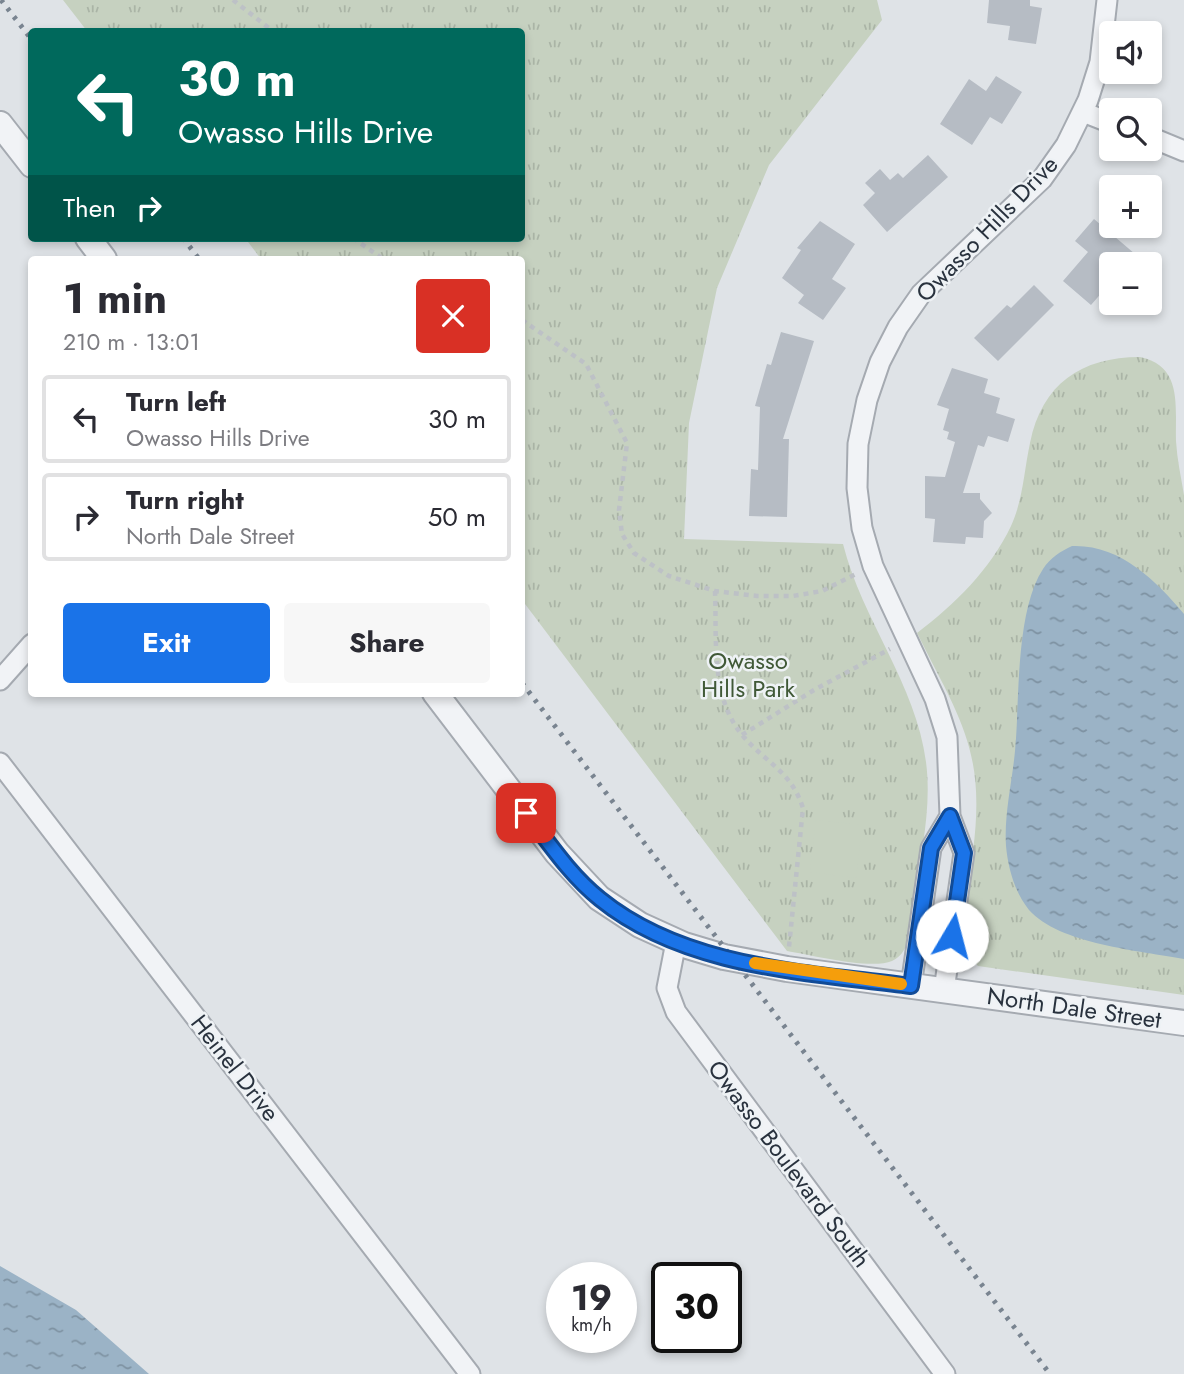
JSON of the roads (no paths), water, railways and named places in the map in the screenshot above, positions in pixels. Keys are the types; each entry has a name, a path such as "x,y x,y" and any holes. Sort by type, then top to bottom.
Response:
{"street":[{"name":"Owasso Hills Drive","path":"944,990 964,853 950,816 947,737 935,699 873,566 862,528 858,488 859,444 867,400 880,362 898,327 921,294 1042,179 1066,145 1083,112 1100,62 1107,0"},
{"path":"1083,112 1099,118"},
{"path":"0,124 28,160"},
{"path":"1162,143 1184,151"},
{"path":"91,242 102,256"},
{"path":"0,680 28,648"},
{"name":"North Dale Street","path":"438,697 583,884 623,916 676,942 724,957 787,969 1184,1023"},
{"name":"Heinel Drive","path":"0,763 470,1374"},
{"path":"911,986 931,848 950,816"},
{"name":"Owasso Boulevard South","path":"676,942 667,988 676,1012 945,1374"}],"water":[{"path":"1072,546 1105,551 1135,566 1184,614 1184,959 1124,949 1060,931 1029,910 1010,871 1006,822 1015,751 1023,632 1034,587 1043,569 1056,555"},
{"path":"0,1266 76,1310 149,1374 0,1374"}],"railway":[{"path":"1,0 28,35"},
{"path":"186,242 197,256"},
{"path":"525,687 1050,1374"}],"park label":[{"name":"Owasso Hills Park","path":"748,675"}]}
